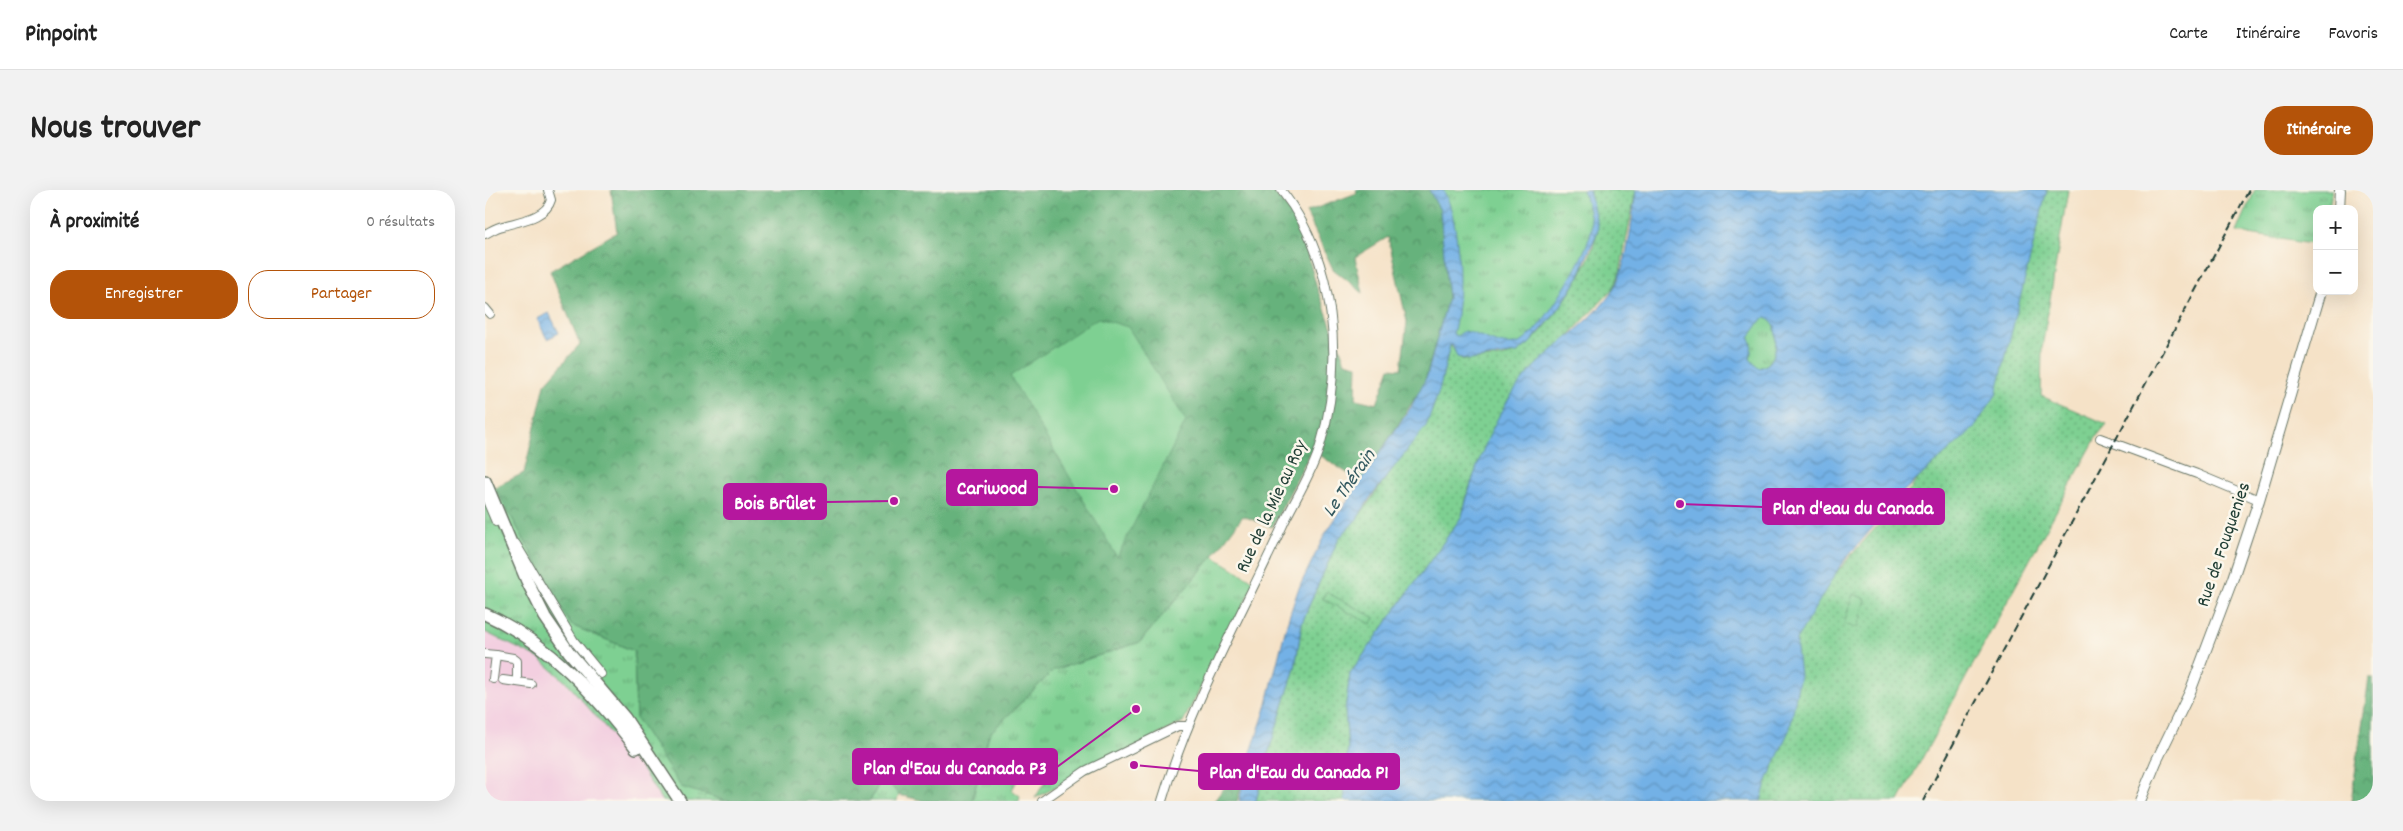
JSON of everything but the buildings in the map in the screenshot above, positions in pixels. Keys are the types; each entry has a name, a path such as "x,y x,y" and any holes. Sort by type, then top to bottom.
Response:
{"main road":[{"path":"485,481 521,559 536,599 559,639 573,658 614,703 680,801"},
{"path":"485,606 518,623 551,646 597,689 640,740"},
{"path":"485,614 529,637 574,676 623,730 672,801"}],"street":[{"path":"485,234 501,226 517,224 547,209 551,200 549,190"},
{"name":"Rue de la Mie au Roy","path":"1162,801 1188,726 1221,651 1315,460 1330,402 1333,348 1323,281 1304,226 1281,190"},
{"path":"2339,205 2341,190"},
{"name":"Rue de Fouquenies","path":"2141,801 2153,769 2194,683 2259,500 2320,295"},
{"path":"2100,438 2197,474 2259,500"},
{"path":"485,496 513,557 521,559 577,646 601,674"},
{"path":"485,654 517,661 517,682"},
{"path":"493,679 496,655"},
{"path":"503,680 531,684"},
{"path":"1042,801 1085,771 1178,726 1188,726"},
{"path":"1164,734 1183,739"}],"shaded area":[{"path":"485,632 540,659 567,683 641,768 662,801 485,801"}],"green space":[{"path":"611,190 1272,190 1298,221 1317,288 1345,362 1357,365 1356,399 1377,404 1390,368 1401,369 1407,322 1388,237 1355,257 1363,293 1333,269 1306,212 1357,193 1356,190 1429,190 1440,210 1448,298 1424,384 1361,482 1312,450 1272,527 1243,516 1213,556 1140,642 1054,670 989,734 972,801 925,801 899,795 883,776 870,801 726,801 681,787 636,718 634,651 571,625 495,487 524,473 545,384 580,344 550,271 617,232"},
{"path":"1426,190 1590,190 1595,218 1583,269 1529,344 1466,360 1439,330 1448,298"},
{"path":"1590,190 1636,190 1620,272 1613,289 1509,398 1486,446 1468,491 1462,516 1350,674 1345,710 1348,748 1344,783 1345,801 1256,801 1267,757 1295,668 1302,623 1339,538 1357,519 1430,416 1439,391 1450,345 1461,359 1466,360 1508,355 1519,351 1530,343 1555,315 1578,279 1594,244 1597,226"},
{"path":"2044,190 2068,190 2042,348 2041,396 2107,424 2097,436 1899,801 1760,801 1788,719 1795,638 1810,602 1911,488 1986,388"},
{"path":"2255,190 2332,190 2330,205 2313,205 2313,244 2237,232"},
{"path":"1098,318 1128,327 1186,421 1117,557 1010,376"},
{"path":"1762,318 1767,318 1775,325 1776,345 1773,358 1764,366 1757,368 1750,360 1752,343 1749,337"},
{"path":"495,487 571,625 634,651 636,718 712,796 726,801 662,801 641,768 567,683 540,659 485,632 485,492"},
{"path":"1213,556 1255,582 1183,722 1035,798 1061,756 1033,751 1012,790 1020,796 1019,801 972,801 989,734 1054,670 1140,642"},
{"path":"1326,592 1375,618 1371,624 1323,599"},
{"path":"1853,594 1866,599 1858,628 1844,624"},
{"path":"2369,678 2373,678 2373,801 2351,801"},
{"path":"1245,773 1237,801 1214,801 1231,779"},
{"path":"883,775 899,795 897,801 870,801"}],"water":[{"path":"1429,190 1443,190 1454,220 1459,261 1459,282 1453,334 1457,336 1464,331 1498,343 1512,344 1519,343 1528,337 1538,326 1550,311 1572,275 1588,242 1591,221 1583,190 1589,190 1598,227 1597,233 1576,282 1556,313 1529,344 1517,353 1470,360 1457,357 1453,346 1450,345 1439,391 1426,426 1370,498 1357,519 1339,538 1302,623 1295,668 1267,757 1256,801 1239,801 1249,758 1265,711 1287,623 1298,590 1325,534 1411,407 1427,376 1448,298 1440,210"},
{"path":"1636,190 2047,190 1996,395 1973,429 1904,491 1840,566 1796,640 1800,675 1790,728 1766,783 1761,801 1345,801 1344,783 1348,748 1345,710 1350,674 1462,516 1474,474 1490,433 1512,394 1540,361 1589,318 1613,290 1626,255","holes":["1767,318 1775,325 1776,345 1773,357 1765,366 1758,368 1750,359 1752,343 1749,337 1762,319"]},
{"path":"549,313 559,333 547,339 537,319"}],"railway":[{"path":"1923,801 2249,190"}],"place":[{"name":"Cariwood","path":"1114,489"},
{"name":"Bois Brûlet","path":"894,501"},
{"name":"Plan d'eau du Canada","path":"1680,504"},
{"name":"Plan d'Eau du Canada P3","path":"1136,709"},
{"name":"Plan d'Eau du Canada P1","path":"1134,765"}],"water label":[{"name":"Le Thérain","path":"1350,484"}]}
